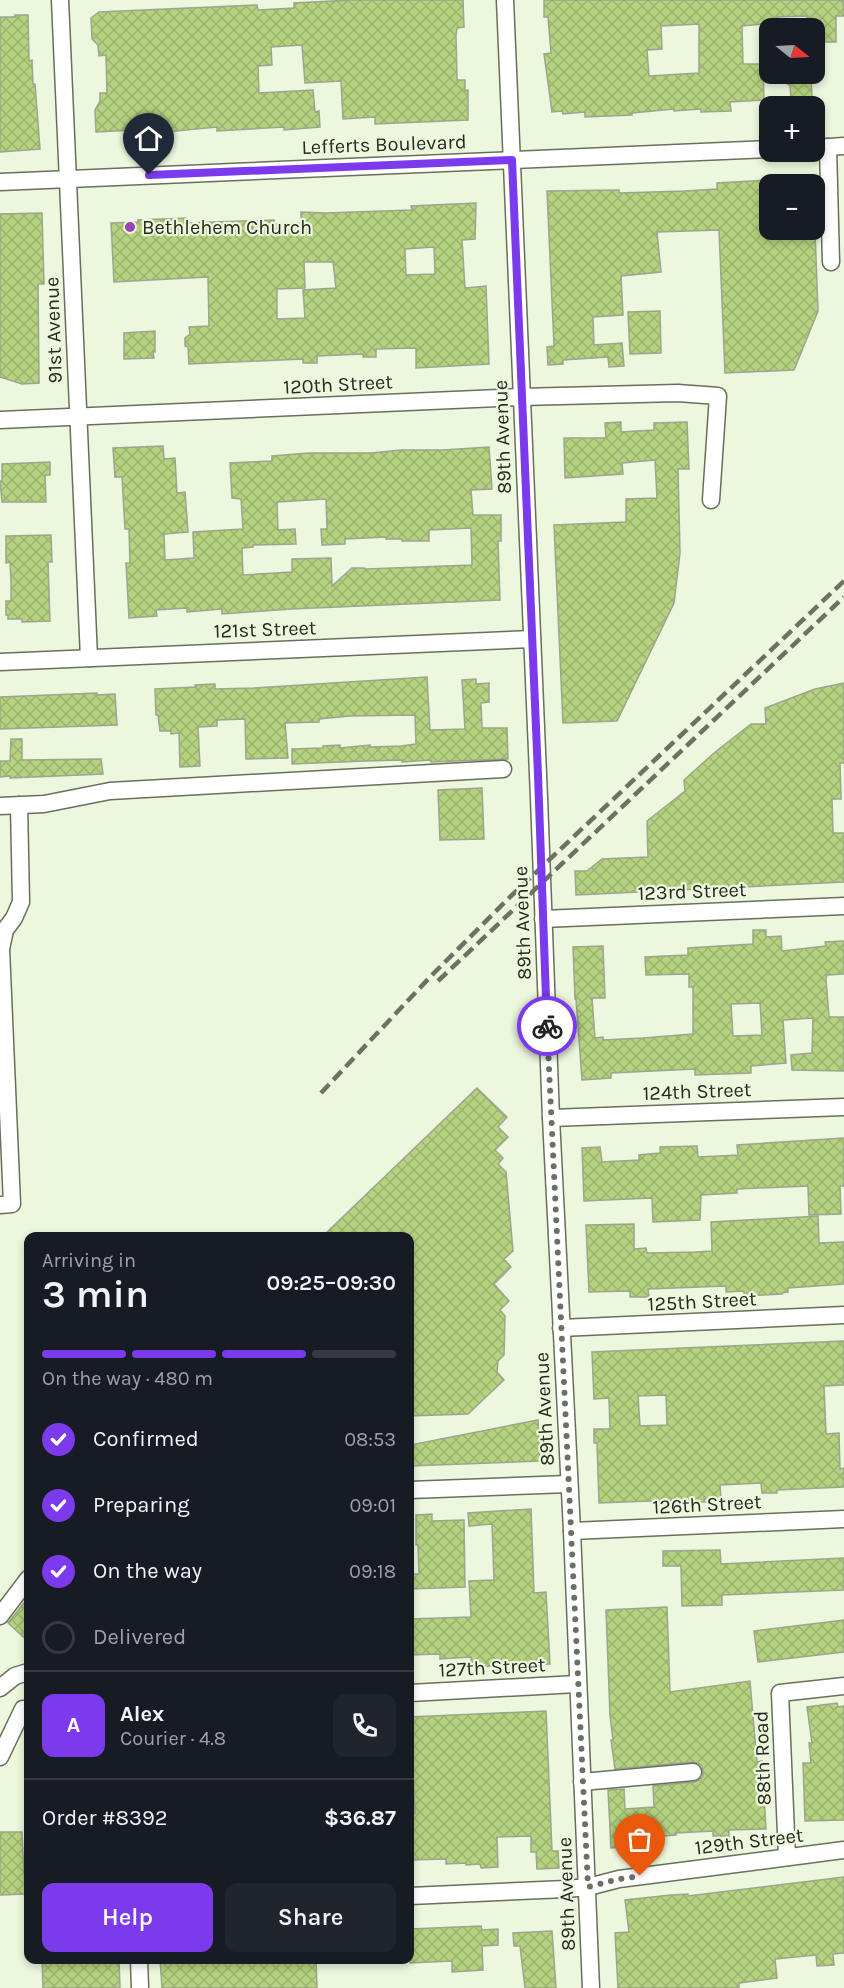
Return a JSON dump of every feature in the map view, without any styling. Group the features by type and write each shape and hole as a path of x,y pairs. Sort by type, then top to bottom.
{"street":[{"name":"91st Avenue","path":"60,0 89,658"},
{"name":"89th Avenue","path":"505,0 551,1118 572,1531 591,1988"},
{"path":"829,147 831,262"},
{"name":"Lefferts Boulevard","path":"0,182 759,149"},
{"name":"120th Street","path":"0,420 521,397 678,393 718,396 711,500"},
{"name":"121st Street","path":"0,662 532,639"},
{"path":"0,806 63,801 110,791 503,770"},
{"path":"0,1206 12,1204 5,1173 1,949 2,930 17,913 21,902 19,805"},
{"name":"123rd Street","path":"543,919 844,906"},
{"name":"124th Street","path":"551,1118 844,1107"},
{"name":"125th Street","path":"561,1328 844,1316"},
{"path":"414,1490 568,1484"},
{"name":"126th Street","path":"572,1531 844,1519"},
{"path":"0,1616 24,1584"},
{"path":"1,1683 24,1673"},
{"name":"127th Street","path":"414,1693 577,1684"},
{"name":"88th Road","path":"788,1857 780,1693 844,1686"},
{"path":"0,1758 24,1713"},
{"path":"582,1782 693,1772"},
{"name":"129th Street","path":"414,1896 588,1887 619,1879 844,1850"},
{"path":"139,1964 141,1988"}],"building":[{"path":"351,0 463,0 464,27 457,28 456,35 457,80 465,80 465,91 468,90 468,120 375,124 375,117 343,119 341,81 305,83 302,45 271,47 272,65 258,66 259,93 313,90 315,112 319,111 320,127 217,131 217,127 136,135 135,130 96,132 95,110 100,101 100,93 107,93 106,55 99,56 98,45 92,39 91,18 99,12 257,5 258,10 294,8 294,3"},
{"path":"544,0 843,0 844,16 836,16 836,42 825,42 825,18 807,18 807,16 759,18 759,25 742,26 743,64 759,64 759,84 764,84 764,96 759,96 759,100 730,102 731,111 701,112 701,109 674,111 674,109 632,113 632,115 585,117 585,112 563,114 562,111 552,112 544,54 551,53 548,17 544,17","holes":["699,24 699,73 649,76 647,50 662,49 661,26"]},
{"path":"15,15 28,15 29,61 32,60 40,149 0,152 0,17 15,17"},
{"path":"788,84 811,84 812,96 791,96"},
{"path":"759,181 759,240 815,240 818,311 794,370 725,373 719,230 657,232 661,272 621,276 623,315 593,317 594,345 622,343 624,366 609,367 608,357 563,360 563,364 548,365 547,347 554,346 547,191 619,190 619,193 685,191 717,189 717,183"},
{"path":"476,203 475,239 462,240 465,288 486,286 489,364 416,368 416,348 376,349 376,357 363,357 363,354 317,356 317,363 303,363 303,359 189,364 185,338 190,334 189,327 209,326 208,277 114,282 111,223 186,218 186,223 274,220 274,224 301,223 301,212 412,210 411,206","holes":["434,247 435,274 406,275 405,249","304,262 333,262 336,288 303,290 305,318 277,319 277,289 305,288"]},
{"path":"42,213 44,284 38,284 39,383 22,384 0,377 0,214"},
{"path":"660,311 661,353 630,354 628,312"},
{"path":"155,331 154,358 124,359 124,333"},
{"path":"621,422 621,432 654,430 654,423 687,422 689,469 678,469 680,553 674,603 617,721 563,723 554,525 626,522 626,499 657,498 655,460 622,463 623,474 565,478 564,438 606,438 605,423"},
{"path":"163,446 164,459 175,458 177,493 185,492 188,532 164,534 165,560 194,558 193,532 243,529 241,499 232,498 230,463 272,461 272,456 309,453 371,453 489,447 492,489 471,490 473,515 501,515 501,541 498,541 500,600 222,614 222,609 187,612 187,608 156,610 157,616 129,618 126,563 130,563 129,529 125,529 122,477 115,477 113,448","holes":["326,499 327,529 321,529 322,545 345,544 345,539 386,537 386,539 402,539 402,541 429,541 429,530 471,528 472,565 352,568 332,586 331,558 292,559 292,572 243,575 242,548 253,547 253,545 296,544 295,529 278,530 277,502"]},
{"path":"50,462 50,475 45,475 46,502 2,502 0,481 2,481 2,464"},
{"path":"51,535 52,562 48,562 50,621 22,622 22,619 8,619 6,601 11,601 11,581 10,562 6,563 6,536"},
{"path":"427,677 430,730 465,729 462,680 476,679 476,684 489,683 489,702 481,703 482,728 507,728 508,759 292,764 292,749 340,745 340,748 416,744 415,715 350,716 319,719 319,722 285,723 288,758 246,759 245,719 217,720 217,726 198,727 200,766 180,767 179,733 171,734 171,731 160,731 158,715 156,715 155,689 215,684 215,689 254,688"},
{"path":"844,683 844,763 840,763 841,799 832,799 833,833 844,833 844,882 576,895 575,871 587,871 602,859 648,857 647,821 685,791 684,780 714,753 751,724 766,724 765,708 815,689"},
{"path":"97,693 97,695 115,694 117,725 0,729 0,697"},
{"path":"11,739 22,739 22,760 101,759 103,774 0,777 0,761 10,761"},
{"path":"482,788 484,839 440,840 438,790"},
{"path":"753,930 766,930 766,937 781,936 782,951 826,946 825,942 844,941 844,974 827,975 826,979 829,1017 844,1017 844,1071 792,1070 791,1055 812,1053 813,1018 783,1020 786,1063 751,1066 751,1073 695,1075 695,1069 611,1073 611,1078 582,1080 573,947 603,946 605,998 592,998 595,1038 603,1037 603,1040 693,1034 693,987 689,987 689,974 646,975 645,957 688,955 688,948 753,944","holes":["760,1003 762,1035 733,1036 731,1004"]},
{"path":"477,1088 507,1117 498,1127 508,1137 495,1150 503,1158 498,1164 506,1172 513,1251 504,1259 511,1267 494,1284 509,1301 500,1310 505,1316 504,1355 498,1361 497,1372 504,1380 468,1414 414,1416 414,1232 327,1232"},
{"path":"844,1138 844,1186 840,1186 841,1214 809,1215 808,1186 737,1189 737,1193 701,1195 700,1220 653,1222 652,1198 584,1201 582,1148 600,1147 602,1162 639,1160 639,1155 660,1153 660,1147 697,1146 698,1157 738,1155 737,1145"},
{"path":"818,1216 819,1243 844,1242 844,1284 788,1288 788,1292 782,1294 744,1296 744,1291 726,1292 726,1286 648,1289 649,1297 630,1297 630,1291 589,1292 586,1225 634,1224 634,1249 646,1248 647,1253 695,1252 712,1251 711,1222"},
{"path":"844,1341 844,1385 824,1386 826,1434 839,1433 840,1469 844,1468 844,1487 777,1490 777,1493 762,1493 761,1483 720,1485 721,1499 704,1499 705,1502 675,1502 675,1500 599,1503 597,1443 594,1443 594,1429 610,1429 609,1398 594,1399 592,1352","holes":["666,1395 667,1425 640,1426 638,1396"]},
{"path":"538,1420 540,1461 414,1466 414,1444"},
{"path":"531,1509 534,1593 546,1592 550,1664 471,1667 471,1657 440,1659 440,1654 414,1655 414,1619 471,1617 469,1581 494,1580 492,1524 469,1526 468,1513"},
{"path":"432,1514 432,1521 464,1520 465,1587 414,1589 414,1574 419,1574 416,1515"},
{"path":"720,1550 721,1564 844,1558 844,1590 722,1595 722,1605 682,1606 681,1566 663,1566 663,1551"},
{"path":"24,1603 24,1637 8,1623"},
{"path":"667,1607 670,1692 750,1681 757,1762 762,1761 766,1829 729,1830 729,1836 713,1836 713,1831 626,1839 627,1847 611,1848 608,1790 624,1789 625,1809 654,1807 653,1786 694,1782 703,1776 702,1766 693,1762 615,1769 611,1740 613,1740 606,1610"},
{"path":"844,1620 844,1652 758,1662 754,1631"},
{"path":"837,1703 838,1707 844,1706 844,1820 805,1821 803,1763 811,1763 809,1743 812,1743 807,1707"},
{"path":"546,1711 552,1851 558,1851 559,1868 537,1869 536,1852 531,1852 531,1836 497,1837 498,1867 481,1868 480,1864 466,1865 466,1863 446,1864 446,1859 414,1860 414,1717"},
{"path":"0,1832 22,1832 24,1894 0,1895"},
{"path":"844,1877 844,1953 833,1954 834,1965 817,1966 816,1955 775,1959 777,1978 739,1983 739,1988 618,1988 615,1933 629,1932 625,1900 671,1895 688,1894 688,1896"},
{"path":"481,1926 482,1930 498,1929 498,1945 482,1946 483,1970 452,1972 452,1961 414,1963 414,1929"},
{"path":"552,1931 556,1988 525,1988 520,1946 514,1946 513,1933"},
{"path":"42,1964 119,1964 120,1988 43,1988"},
{"path":"160,1964 316,1964 317,1988 162,1988"}],"railway":[{"path":"321,1093 431,976 511,896 844,581"},
{"path":"438,981 844,597"}],"way so far":[{"path":"547,1026 588,1887 640,1876"}],"place":[{"name":"Bethlehem Church","path":"130,227"}],"route":[{"path":"149,175 512,160 547,1026"}]}
